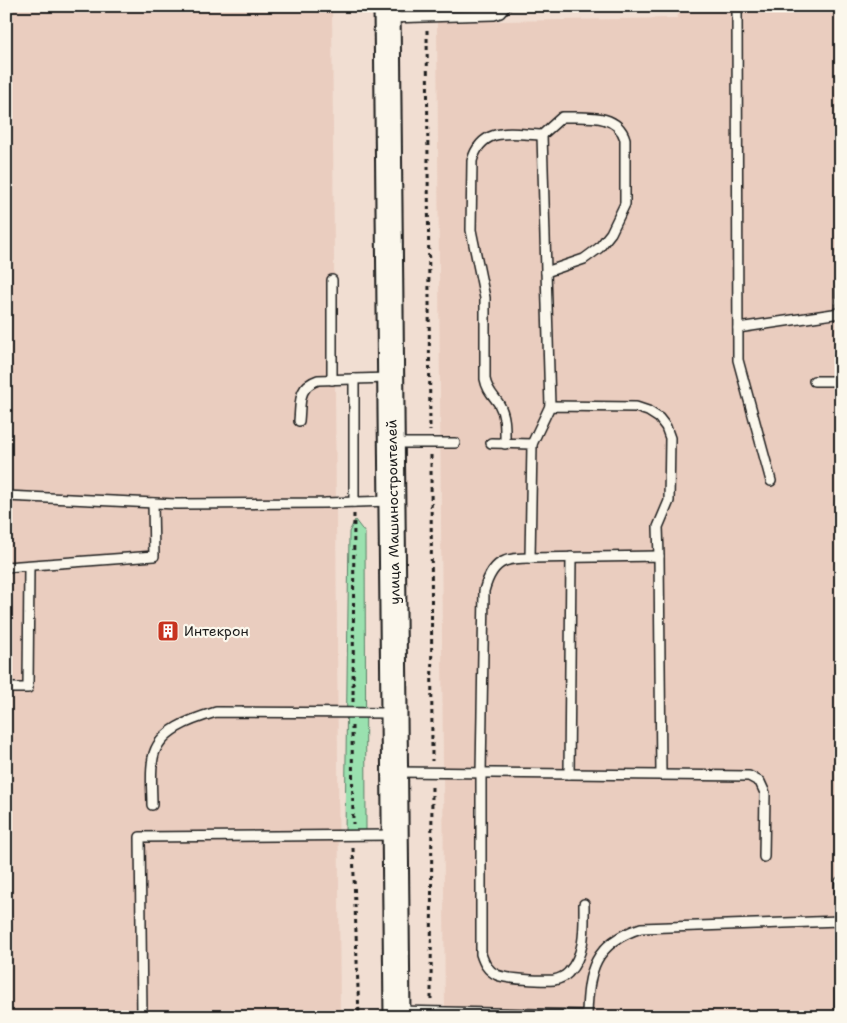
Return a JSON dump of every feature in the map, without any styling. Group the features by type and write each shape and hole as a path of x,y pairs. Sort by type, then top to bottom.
{"main road":[{"name":"улица Машиностроителей","path":"387,12 397,1014"}],"lane":[{"path":"387,12 427,17 494,15 500,13 506,6"},
{"path":"737,6 738,360 771,481"},
{"path":"505,444 505,421 502,410 489,392 484,379 485,298 470,230 472,161 475,152 480,144 495,134 542,135 562,117 606,119 614,122 623,132 625,139 625,204 611,233 599,248 584,259 546,272"},
{"path":"530,558 532,444 550,406 542,135"},
{"path":"332,280 332,380"},
{"path":"738,328 840,314 841,281"},
{"path":"300,421 301,396 307,385 318,380 392,378"},
{"path":"354,379 354,502"},
{"path":"814,381 841,381"},
{"path":"550,406 636,407 648,411 659,418 666,427 670,438 669,501 658,527 661,775"},
{"path":"392,443 455,443"},
{"path":"491,443 532,444"},
{"path":"6,496 154,503 392,501"},
{"path":"6,567 154,556 154,503"},
{"path":"584,904 584,938 580,955 563,977 554,980 504,977 489,970 484,963 481,954 481,773 484,591 487,580 495,569 505,561 530,558 659,556"},
{"path":"569,774 571,557"},
{"path":"6,688 28,688 29,566"},
{"path":"152,804 153,758 157,747 166,736 180,726 201,716 216,712 395,713"},
{"path":"394,772 749,776 760,782 765,793 764,857"},
{"path":"142,1015 140,838 394,835"},
{"path":"840,882 840,1017"},
{"path":"397,1014 430,1012 587,1016 588,986 591,973 599,957 618,939 629,932 641,928 840,921"}],"path":[{"path":"427,17 432,772 430,1012"},
{"path":"354,502 353,835 359,1017"}],"shaded area":[{"path":"6,6 332,6 340,1017 6,1017"},
{"path":"682,6 841,6 841,1017 445,1017 437,22 677,18"}],"green space":[{"path":"355,520 365,533 366,832 345,832 349,532"}],"place":[{"name":"Интекрон","path":"168,631"}]}
